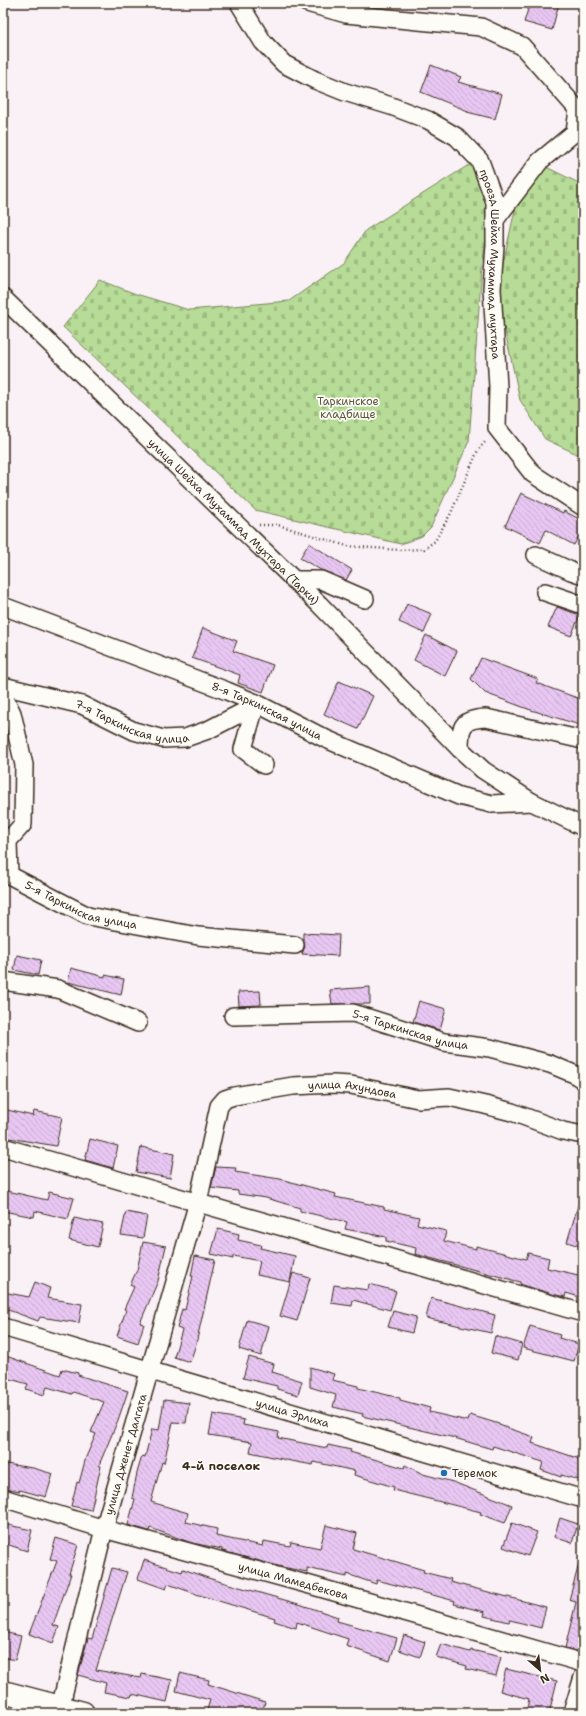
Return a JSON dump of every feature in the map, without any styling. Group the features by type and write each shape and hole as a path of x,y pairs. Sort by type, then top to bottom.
{"main road":[{"path":"3,1693 83,1713"}],"street":[{"name":"проезд Шейха Мухаммад мухтара","path":"239,3 263,42 284,64 315,80 345,92 391,106 428,120 457,137 480,161 495,202 492,289 498,387 497,428"},
{"path":"307,3 346,14 482,27 522,46 578,110 575,132 540,161 495,220"},
{"name":"улица Шейха Мухаммад Мухтара (Тарки)","path":"3,298 294,580 460,749 483,770 532,802 583,827"},
{"path":"497,428 533,474 583,507"},
{"path":"536,555 583,575"},
{"path":"294,580 321,580 365,599"},
{"path":"545,592 583,606"},
{"name":"8-я Таркинская улица","path":"3,606 256,703 326,739 459,796 492,804 532,802"},
{"name":"7-я Таркинская улица","path":"3,686 82,705 134,731 163,738 185,738 208,730 243,712 256,703"},
{"name":"5-я Таркинская улица","path":"3,695 12,713 24,765 23,824 8,841 9,875 88,916 198,936 295,945"},
{"path":"256,703 243,749 264,765"},
{"path":"460,749 460,735 463,726 471,719 486,718 583,740"},
{"path":"3,981 58,989 138,1023"},
{"name":"5-я Таркинская улица","path":"233,1016 354,1013 444,1042 490,1048 550,1064 574,1074 583,1080"},
{"name":"улица Ахундова","path":"198,1202 219,1106 225,1099 242,1095 294,1086 333,1084 351,1085 418,1099 449,1098 485,1105 512,1112 563,1132 583,1135"},
{"path":"3,1147 583,1313"},
{"name":"улица Дженет Далгата","path":"65,1709 104,1529 198,1202"},
{"name":"улица Эрлиха","path":"3,1327 583,1499"},
{"name":"улица Мамедбекова","path":"3,1498 104,1529 317,1587 583,1663"},
{"path":"572,1713 583,1677"}],"path":[{"path":"238,525 278,525 347,546 399,550 424,549 435,541 451,513 478,450 497,428"}],"green space":[{"name":"Таркинское кладбище","path":"475,161 491,204 482,267 469,441 431,527 422,536 401,544 255,510 63,327 100,280 136,294 189,310 289,301 344,263 366,230"},
{"path":"544,166 583,185 583,457 545,439 520,400 500,308 500,277 515,210"}],"building":[{"path":"530,3 559,3 552,30 524,22"},
{"path":"431,65 461,77 458,82 502,94 495,119 467,112 468,111 421,92"},
{"path":"521,493 563,513 564,511 583,521 583,528 574,545 546,530 540,543 505,526"},
{"path":"309,543 352,570 346,580 321,570 300,558"},
{"path":"407,604 432,614 424,633 399,622"},
{"path":"557,607 580,615 571,636 548,627"},
{"path":"203,628 237,641 233,651 273,665 263,692 238,683 240,675 192,658"},
{"path":"426,635 457,651 445,676 414,660"},
{"path":"481,658 538,679 536,683 583,700 583,726 528,709 485,693 471,679"},
{"path":"339,681 373,696 358,729 324,714"},
{"path":"303,933 339,935 338,956 302,954 305,946"},
{"path":"17,955 41,960 38,975 14,970"},
{"path":"71,968 105,977 105,975 124,979 121,995 68,982"},
{"path":"370,987 370,1004 332,1004 330,990"},
{"path":"260,991 261,1005 239,1006 238,992"},
{"path":"419,1001 446,1009 440,1030 413,1022"},
{"path":"3,1109 33,1116 34,1111 62,1117 56,1146 3,1137"},
{"path":"90,1139 118,1146 113,1168 85,1160"},
{"path":"141,1147 174,1154 170,1178 136,1172"},
{"path":"216,1167 236,1168 235,1172 280,1179 336,1194 335,1197 384,1207 384,1209 419,1217 417,1224 446,1231 444,1241 476,1249 476,1246 526,1259 528,1253 549,1258 547,1268 583,1276 583,1298 566,1293 565,1297 552,1294 520,1284 520,1282 415,1254 416,1248 386,1241 386,1237 345,1229 347,1222 300,1211 300,1208 266,1198 238,1194 238,1191 211,1188"},
{"path":"3,1190 47,1200 49,1192 74,1198 68,1219 35,1211 34,1217 3,1211"},
{"path":"580,1199 583,1199 583,1247 567,1242"},
{"path":"126,1212 147,1216 143,1238 121,1235"},
{"path":"74,1218 103,1224 98,1247 69,1240"},
{"path":"218,1229 239,1234 238,1240 261,1245 260,1248 295,1256 290,1282 257,1275 260,1261 233,1256 233,1259 211,1254"},
{"path":"143,1242 166,1246 158,1281 140,1323 144,1324 138,1343 117,1336 126,1310 124,1309 134,1287 130,1285 137,1270"},
{"path":"195,1256 215,1260 196,1344 190,1362 174,1357 182,1330 177,1328 182,1309 185,1310 193,1276 191,1276"},
{"path":"293,1273 310,1278 297,1321 280,1316"},
{"path":"35,1282 50,1288 47,1298 82,1304 79,1323 40,1317 38,1321 3,1308 3,1292 29,1297"},
{"path":"369,1284 396,1291 390,1310 353,1300 352,1306 331,1303 334,1285 368,1290"},
{"path":"431,1298 495,1315 491,1333 426,1318"},
{"path":"393,1311 416,1317 412,1333 388,1327"},
{"path":"247,1320 269,1326 261,1356 239,1349"},
{"path":"530,1326 560,1335 559,1338 579,1344 574,1361 523,1348"},
{"path":"495,1336 522,1344 518,1360 491,1353"},
{"path":"3,1355 60,1375 62,1369 78,1373 78,1375 128,1391 118,1420 99,1465 101,1466 91,1510 71,1506 77,1482 79,1483 86,1457 96,1434 91,1432 104,1402 73,1392 72,1394 47,1387 44,1395 26,1389 28,1384 3,1377"},
{"path":"249,1357 274,1364 272,1372 302,1381 298,1395 277,1389 277,1386 243,1378"},
{"path":"310,1367 334,1374 332,1380 400,1398 400,1400 430,1408 429,1412 468,1421 470,1415 534,1437 532,1443 583,1460 583,1481 561,1475 561,1477 541,1470 543,1462 493,1446 492,1449 451,1437 362,1416 363,1414 333,1407 336,1395 310,1387"},
{"path":"164,1400 189,1403 186,1423 173,1422 164,1463 162,1462 151,1502 188,1513 186,1522 217,1529 216,1536 263,1546 264,1541 290,1546 291,1542 320,1548 326,1525 357,1533 353,1549 424,1570 423,1572 451,1579 450,1582 546,1607 541,1628 510,1620 509,1622 484,1616 485,1612 454,1604 455,1601 377,1580 376,1584 347,1574 347,1577 307,1568 307,1572 282,1567 222,1551 222,1549 192,1543 150,1528 149,1531 128,1525 135,1499 132,1498 137,1473 142,1456 145,1457 152,1429 159,1430"},
{"path":"213,1414 244,1420 243,1425 279,1432 278,1438 327,1448 328,1445 351,1450 350,1452 404,1468 405,1465 423,1474 453,1482 512,1505 505,1523 480,1514 481,1512 393,1490 394,1487 354,1475 355,1471 314,1462 313,1465 250,1452 252,1442 209,1435"},
{"path":"6,1464 33,1468 53,1474 46,1497 20,1490 3,1488"},
{"path":"560,1518 578,1524 572,1543 554,1537"},
{"path":"512,1523 537,1532 528,1556 503,1547"},
{"path":"3,1524 32,1530 27,1551 3,1543"},
{"path":"56,1538 78,1545 69,1574 71,1574 53,1625 59,1627 53,1643 29,1634 57,1561 50,1559"},
{"path":"144,1560 182,1572 183,1569 208,1578 302,1605 338,1617 337,1621 397,1638 390,1661 346,1646 348,1639 297,1622 296,1628 274,1621 275,1618 168,1584 166,1589 138,1579"},
{"path":"579,1564 583,1564 583,1653 565,1648 576,1602 569,1600"},
{"path":"112,1568 127,1572 96,1670 141,1678 142,1674 172,1680 167,1702 132,1694 131,1697 104,1692 106,1683 78,1675 88,1638 92,1639"},
{"path":"3,1632 21,1636 15,1660 3,1657"},
{"path":"404,1635 425,1642 420,1657 399,1650"},
{"path":"441,1644 470,1652 471,1650 501,1657 496,1676 466,1669 467,1666 436,1657"},
{"path":"506,1669 557,1681 549,1713 526,1713 529,1699 500,1691"},
{"path":"180,1673 209,1680 208,1684 265,1702 262,1713 206,1713 210,1700 176,1691"}],"place":[{"name":"Теремок","path":"444,1473"}],"district":[{"name":"4-й поселок","path":"221,1466"}]}
